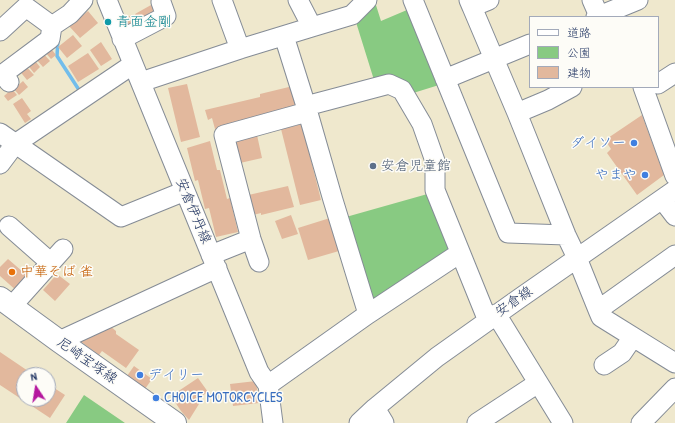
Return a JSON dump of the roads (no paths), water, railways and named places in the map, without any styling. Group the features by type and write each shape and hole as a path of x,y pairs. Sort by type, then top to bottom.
{"main road":[{"name":"尼崎宝塚線","path":"4,306 60,342 164,422"},
{"name":"尼崎宝塚線","path":"4,306 164,422"}],"street":[{"name":"安倉伊丹線","path":"107,0 259,372 268,385 274,423"},
{"path":"222,0 240,49"},
{"path":"298,0 312,27"},
{"path":"141,82 240,49 352,16 367,0"},
{"path":"413,0 508,233 566,235"},
{"path":"477,2 493,59 517,113 601,317 675,363"},
{"path":"4,78 50,39 52,26 70,14 75,3"},
{"path":"1,28 22,4 52,26"},
{"path":"597,12 633,5"},
{"path":"122,39 166,16"},
{"path":"284,36 368,314"},
{"path":"445,79 529,44"},
{"path":"0,164 7,138 132,64"},
{"path":"659,83 675,73"},
{"path":"259,262 251,239 224,135 389,84 402,90 422,124 436,161 435,190 460,253 492,317 538,383 559,422"},
{"path":"517,113 548,100 570,88"},
{"path":"650,88 675,176"},
{"path":"7,138 120,217 185,191"},
{"path":"668,194 675,216"},
{"name":"安倉線","path":"359,423 380,415 437,357 668,194"},
{"path":"4,306 57,256 9,226"},
{"path":"60,342 214,261 251,239"},
{"path":"268,385 368,314 460,253"},
{"path":"598,310 675,255"},
{"path":"604,365 622,353 633,338"},
{"path":"477,423 538,383"},
{"path":"641,423 675,388"}],"waterway":[{"path":"58,39 57,56 81,93"}],"place":[{"name":"青面金剛","path":"108,22"},
{"name":"ダイソー","path":"634,143"},
{"name":"安倉児童館","path":"373,166"},
{"name":"やまや","path":"645,175"},
{"name":"中華そば 雀","path":"12,272"},
{"name":"デイリー","path":"140,375"},
{"name":"CHOICE MOTORCYCLES","path":"156,398"}]}
